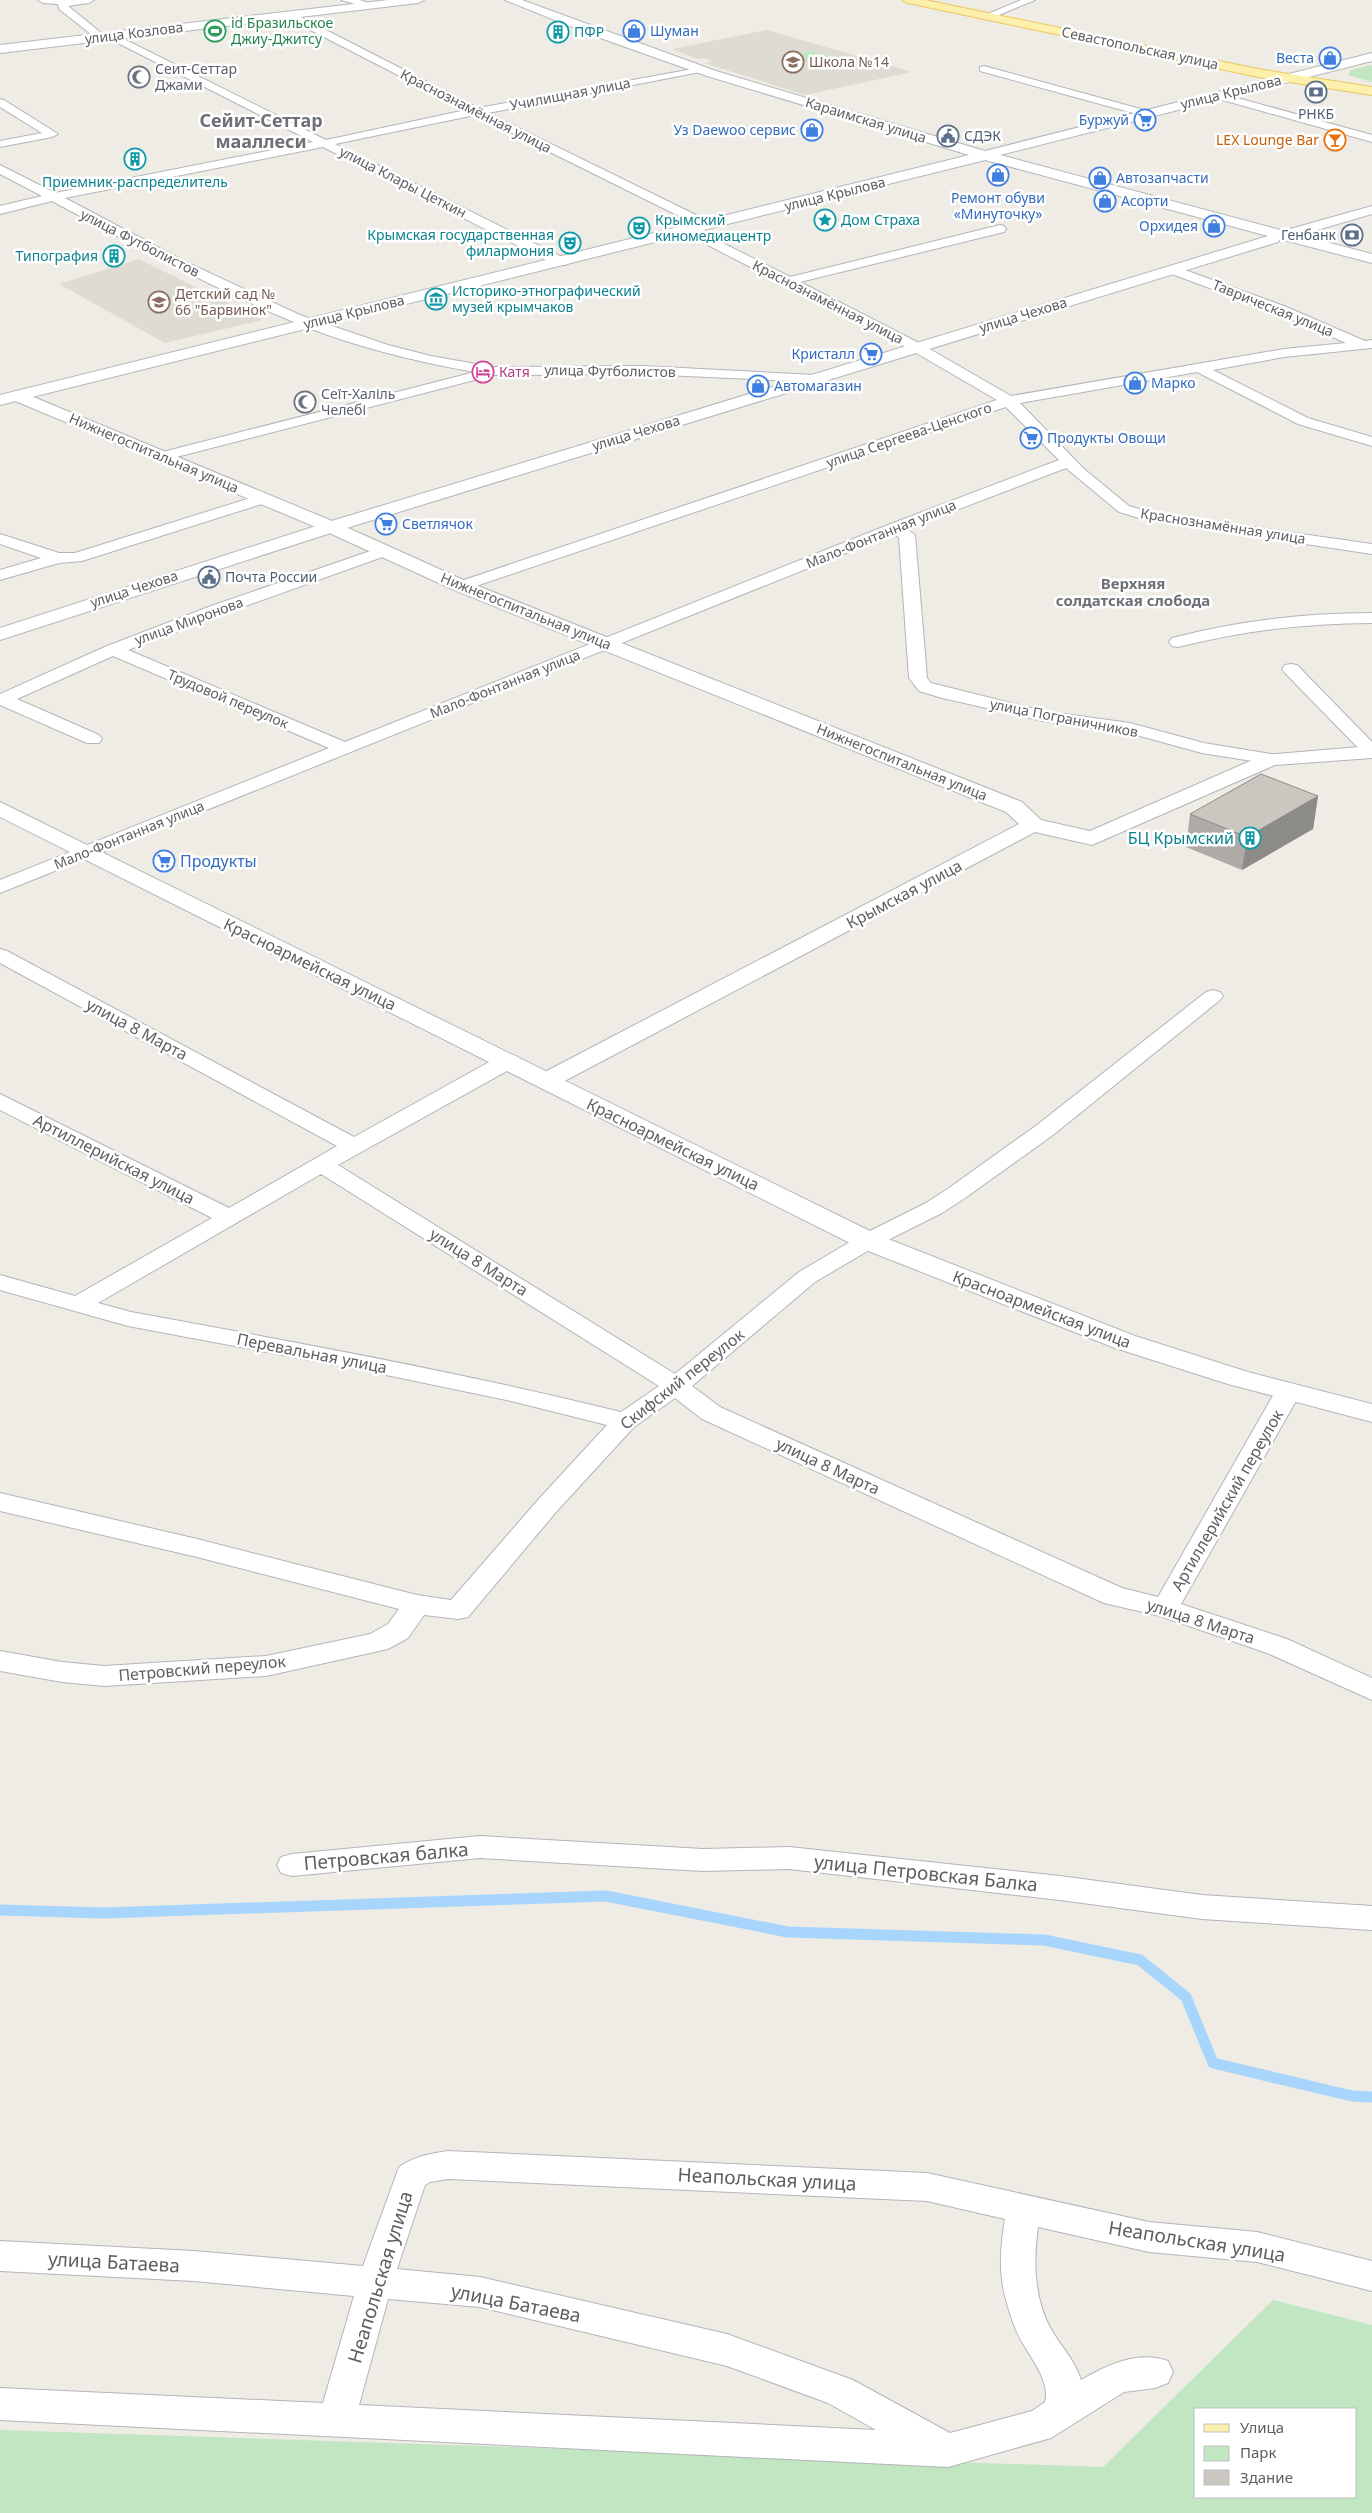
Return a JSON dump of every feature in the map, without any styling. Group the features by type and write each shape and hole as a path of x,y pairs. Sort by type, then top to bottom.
{"main road":[{"name":"улица Козлова","path":"0,49 418,0"},
{"name":"Караимская улица","path":"511,0 700,69 860,119 1372,259"},
{"name":"Севастопольская улица","path":"908,0 1289,78 1372,91"},
{"name":"улица Крылова","path":"0,400 561,262 986,155 1144,113 1372,57"},
{"path":"1295,232 1372,210"},
{"name":"улица Чехова","path":"0,634 331,527 1273,239"},
{"name":"Нижнегоспитальная улица","path":"19,396 160,457 331,527 382,552 461,586 1014,807 1033,825"},
{"name":"улица Пограничников","path":"1271,759 1372,752"},
{"path":"1033,825 1062,834 1092,838 1271,759"},
{"name":"Красноармейская улица","path":"0,809 85,853 548,1080 590,1103 868,1241 1126,1342 1288,1392 1372,1413"},
{"name":"Крымская улица","path":"548,1080 1033,825"}],"street":[{"path":"43,0 63,2 89,0"},
{"path":"346,0 369,5"},
{"path":"988,16 1030,0"},
{"name":"улица Клары Цеткин","path":"63,2 63,7 68,13 106,36 328,143 561,262"},
{"name":"Краснознамённая улица","path":"289,15 556,152 694,219 702,237 916,347 1009,401 1067,462 1124,509 1144,514 1372,549"},
{"name":"Училищная улица","path":"0,210 478,111 700,69"},
{"name":"улица Крылова","path":"984,69 1144,113"},
{"path":"1216,95 1372,139"},
{"path":"0,102 52,134 0,144"},
{"name":"улица Футболистов","path":"0,169 179,264 310,324 383,348 431,360 493,371 643,370 814,379"},
{"path":"789,281 1000,229"},
{"name":"Таврическая улица","path":"1174,270 1280,309 1369,346"},
{"name":"улица Сергеева-Ценского","path":"461,586 1009,401 1284,353 1369,346"},
{"path":"1199,368 1303,421 1372,442"},
{"path":"160,457 493,371"},
{"name":"Мало-Фонтанная улица","path":"0,887 894,528 1067,462"},
{"path":"0,575 58,558 76,558 264,499"},
{"name":"улица Пограничников","path":"894,528 907,534 918,678 925,687 942,693 1043,716 1130,728 1202,748 1271,759"},
{"path":"0,539 58,558"},
{"name":"улица Миронова","path":"1,699 113,650 217,610 382,552"},
{"path":"1178,642 1208,633 1290,621 1372,618"},
{"name":"Трудовой переулок","path":"113,650 344,748"},
{"path":"1292,669 1372,752"},
{"path":"1,699 93,739"},
{"name":"улица 8 Марта","path":"0,956 354,1146"},
{"path":"868,1241 934,1208 957,1193 1045,1130 1213,996"},
{"path":"78,1304 321,1164 508,1062"},
{"name":"Артиллерийская улица","path":"0,1101 228,1217"},
{"name":"улица 8 Марта","path":"321,1164 676,1386 712,1413 1114,1596 1165,1608 1277,1646 1372,1690"},
{"name":"Скифский переулок","path":"418,1604 458,1610 547,1506 625,1421 676,1386 807,1277 868,1241"},
{"name":"Перевальная улица","path":"0,1282 128,1319 362,1362 511,1393 625,1421"},
{"name":"Артиллерийский переулок","path":"1165,1608 1288,1392"},
{"path":"0,1502 196,1548 418,1604"},
{"name":"Петровский переулок","path":"0,1661 62,1672 104,1676 266,1666 378,1642 398,1631 418,1604"},
{"name":"Петровская балка","path":"292,1865 480,1847"},
{"name":"улица Петровская Балка","path":"480,1847 703,1860 789,1858 1060,1888 1202,1907 1372,1918"},
{"name":"Неапольская улица","path":"338,2420 375,2282 411,2177 422,2169 448,2165 927,2187 1149,2237 1257,2247 1372,2276"},
{"path":"1024,2208 1016,2268 1034,2332 1062,2373 1066,2385 1065,2399 1060,2411"},
{"name":"улица Батаева","path":"0,2256 194,2266 480,2292 727,2350 840,2391 948,2450"},
{"path":"0,2404 948,2450 1038,2426 1051,2420 1060,2411 1118,2377 1155,2372"}],"shaded area":[{"name":"Школа №14","path":"767,30 912,72 805,95 704,63 712,61 702,58 697,59 672,49"},
{"name":"Детский сад № 66 \"Барвинок\"","path":"139,259 262,320 165,343 59,284"}],"green space":[{"path":"811,51 844,61 824,66 791,56"},
{"path":"1372,65 1372,82 1348,75 1351,70"},
{"path":"1273,2300 1372,2325 1372,2513 0,2513 0,2430 1103,2467"}],"building":[{"path":"1261,774 1318,796 1247,837 1190,814"}],"waterway":[{"path":"0,1910 104,1913 606,1896 788,1932 1044,1940 1140,1960 1186,1997 1213,2063 1352,2096 1372,2097"}],"place":[{"name":"id Бразильское Джиу-Джитсу","path":"215,31"},
{"name":"Шуман","path":"634,31"},
{"name":"ПФР","path":"558,32"},
{"name":"Веста","path":"1330,58"},
{"name":"Школа №14","path":"793,62"},
{"name":"Сеит-Сеттар Джами","path":"139,77"},
{"name":"РНКБ","path":"1316,92"},
{"name":"Буржуй","path":"1145,120"},
{"name":"Уз Daewoo сервис","path":"812,130"},
{"name":"СДЭК","path":"948,136"},
{"name":"LEX Lounge Bar","path":"1335,140"},
{"name":"Приемник-распределитель","path":"135,159"},
{"name":"Ремонт обуви «Минуточку»","path":"998,175"},
{"name":"Автозапчасти","path":"1100,178"},
{"name":"Асорти","path":"1105,201"},
{"name":"Дом Страха","path":"825,220"},
{"name":"Орхидея","path":"1214,226"},
{"name":"Крымский киномедиацентр","path":"639,228"},
{"name":"Генбанк","path":"1352,235"},
{"name":"Крымская государственная филармония","path":"570,243"},
{"name":"Типография","path":"114,256"},
{"name":"Историко-этнографический музей крымчаков","path":"436,299"},
{"name":"Детский сад № 66 \"Барвинок\"","path":"159,302"},
{"name":"Кристалл","path":"871,354"},
{"name":"Катя","path":"483,372"},
{"name":"Марко","path":"1135,383"},
{"name":"Автомагазин","path":"758,386"},
{"name":"Сеїт-Халіль Челебі","path":"305,402"},
{"name":"Продукты Овощи","path":"1031,438"},
{"name":"Светлячок","path":"386,524"},
{"name":"Почта России","path":"209,577"},
{"name":"БЦ Крымский","path":"1250,838"},
{"name":"Продукты","path":"164,861"}],"district":[{"name":"Сейит-Сеттар мааллеси","path":"261,131"},
{"name":"Верхняя солдатская слобода","path":"1133,592"}]}
